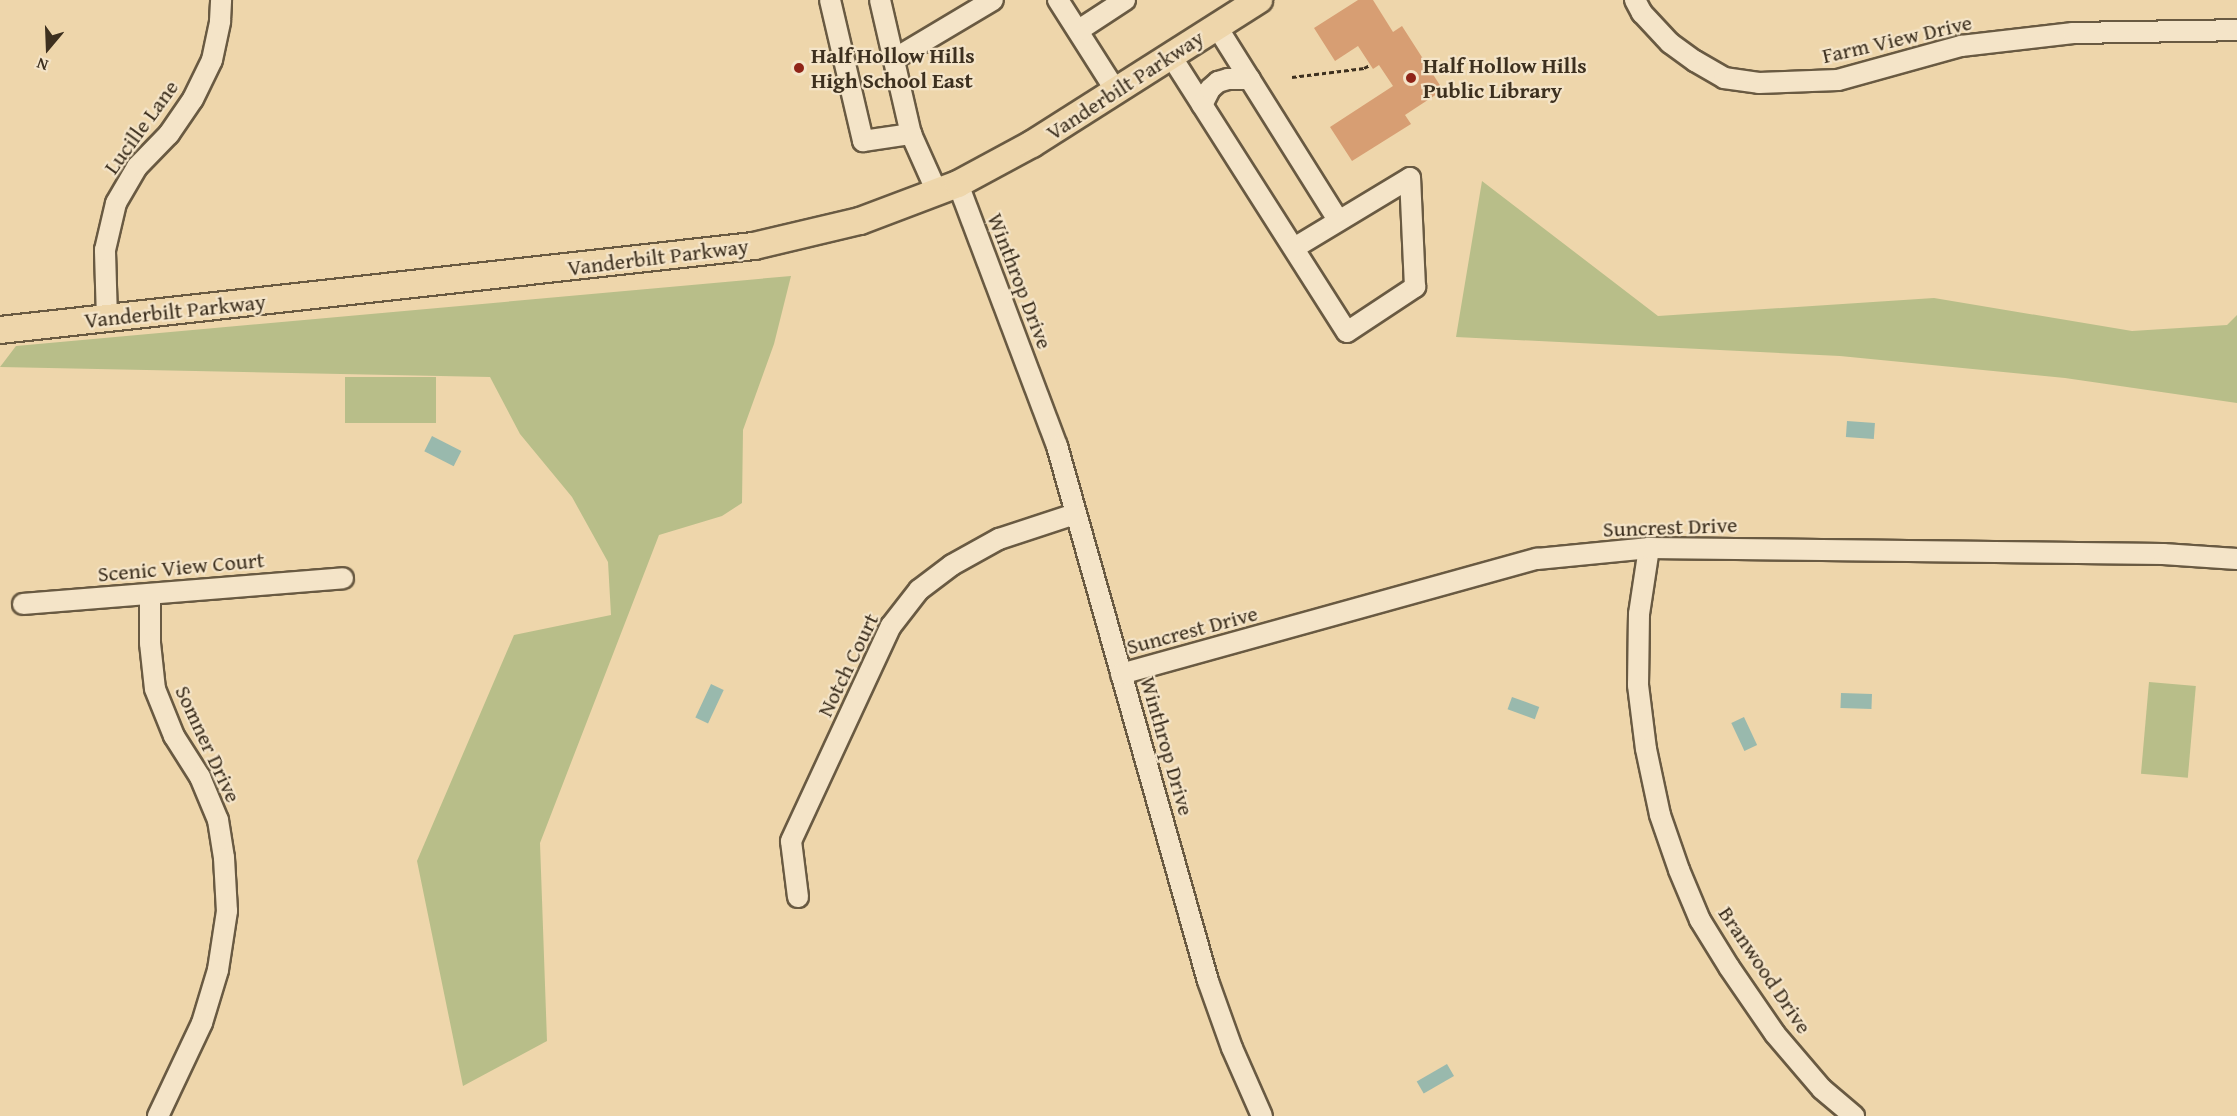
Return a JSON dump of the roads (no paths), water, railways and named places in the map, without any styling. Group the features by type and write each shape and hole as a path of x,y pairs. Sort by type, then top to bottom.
{"main road":[{"name":"Vanderbilt Parkway","path":"0,330 754,246 860,221 948,188 1032,144 1259,0"}],"street":[{"name":"Lucille Lane","path":"107,319 105,250 116,202 137,166 169,134 193,99 212,60 220,21 221,0"},
{"path":"830,0 863,141 911,134"},
{"name":"Winthrop Drive","path":"880,0 911,134 948,188 1057,446 1208,981 1232,1048 1262,1116"},
{"path":"894,59 993,0"},
{"path":"1058,0 1116,91"},
{"path":"1079,30 1125,0"},
{"name":"Farm View Drive","path":"1635,0 1642,13 1670,43 1695,61 1724,78 1759,83 1838,80 1961,46 2073,33 2237,30"},
{"path":"1217,27 1338,220"},
{"path":"1171,56 1347,332 1415,287 1410,178 1294,248"},
{"path":"1202,105 1210,89 1218,82 1228,79 1250,79"},
{"name":"Notch Court","path":"798,897 791,841 891,626 919,590 952,565 999,539 1075,514"},
{"name":"Suncrest Drive","path":"1121,674 1538,559 1649,548 2163,554 2237,559"},
{"name":"Branwood Drive","path":"1649,548 1639,614 1638,685 1646,749 1660,815 1679,870 1700,920 1775,1034 1822,1089 1854,1116"},
{"name":"Scenic View Court","path":"23,604 343,578"},
{"name":"Somner Drive","path":"150,595 150,643 155,689 174,736 200,777 218,820 224,858 226,911 218,970 202,1023 158,1116"}],"place":[{"name":"Half Hollow Hills High School East","path":"799,68"},
{"name":"Half Hollow Hills Public Library","path":"1411,78"}]}
